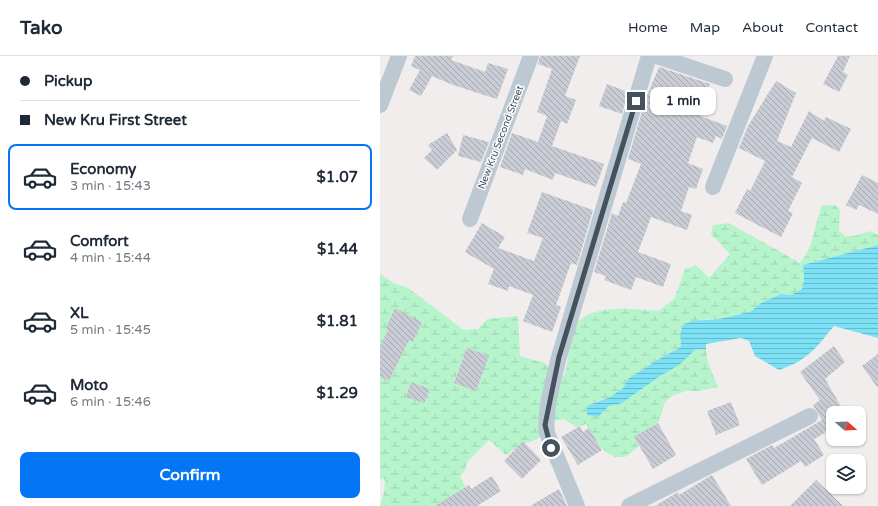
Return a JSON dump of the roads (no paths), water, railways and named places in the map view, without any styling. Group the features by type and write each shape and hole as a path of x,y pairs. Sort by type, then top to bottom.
{"street":[{"path":"380,105 399,56"},
{"name":"New Kru Second Street","path":"470,219 531,56"},
{"path":"577,506 547,434 545,425 561,349 649,56"},
{"path":"656,56 725,79"},
{"path":"712,187 765,56"},
{"path":"629,506 810,416"}],"water":[{"path":"878,245 878,338 834,326 804,358 779,370 755,356 749,341 741,338 706,344 706,350 696,349 679,365 660,376 622,403 609,406 598,417 587,415 587,406 610,397 623,388 628,379 681,347 680,335 683,325 692,321 719,319 750,312 761,303 781,294 791,295 802,289 804,280 803,265"}]}
